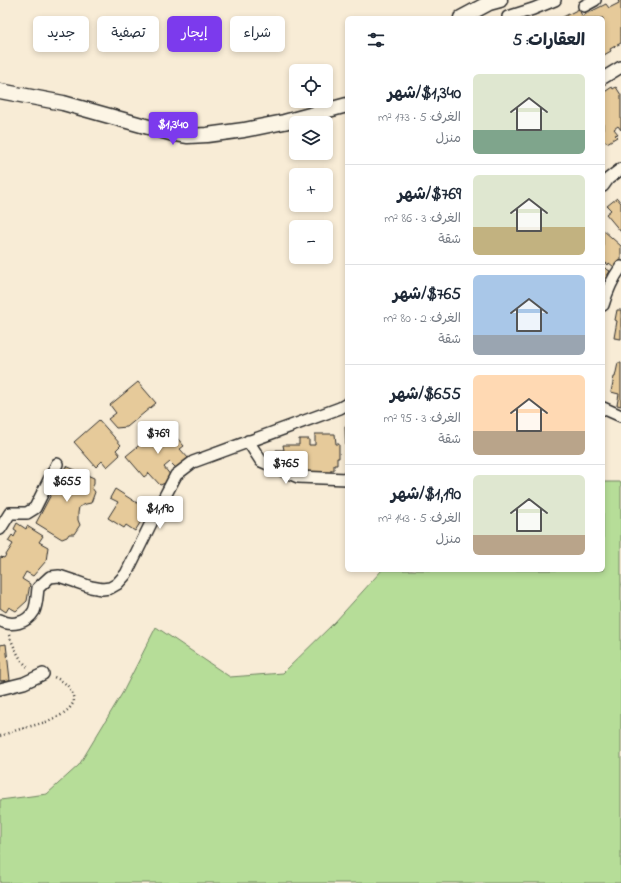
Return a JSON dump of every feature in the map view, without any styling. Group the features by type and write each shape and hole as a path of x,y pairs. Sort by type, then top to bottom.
{"street":[{"path":"465,16 500,0"},
{"path":"513,16 555,0"},
{"path":"584,6 596,0"},
{"path":"605,77 621,67"},
{"path":"0,91 64,103 159,130 188,136 244,130 284,122 345,106"},
{"path":"605,183 621,169"},
{"path":"605,299 615,275 621,266"},
{"path":"0,620 5,623 13,624 22,622 29,616 37,601 38,588 50,577 59,576 91,587 102,589 110,588 117,584 126,574 176,475 193,462 345,405"},
{"path":"605,408 621,416"},
{"path":"248,441 261,461 298,477 345,479"},
{"path":"0,529 10,512 27,513 35,508 57,464"},
{"path":"0,689 24,683 43,674"}],"green space":[{"path":"605,482 621,482 621,883 0,883 0,800 47,794 79,765 123,692 156,627 230,677 283,673 335,622 380,572 605,572"}],"building":[{"path":"618,0 621,0 621,43 610,49 611,51 605,54 605,16 582,16 606,4 609,8 619,3"},
{"path":"579,9 582,16 565,16"},
{"path":"612,87 613,89 616,87 621,95 621,130 618,126 614,129 618,134 615,135 617,137 607,143 605,142 605,92"},
{"path":"617,198 621,203 621,232 606,214 611,210 607,206"},
{"path":"605,232 621,246 621,260 614,267 609,263 608,265 605,262"},
{"path":"605,268 610,271 605,279"},
{"path":"617,310 621,310 621,339 614,338"},
{"path":"618,363 621,363 621,406 617,405 619,394 611,392"},
{"path":"138,382 156,403 127,427 116,428 108,419 116,413 110,405"},
{"path":"99,420 121,445 116,450 120,455 107,467 102,461 96,467 74,442"},
{"path":"165,424 184,446 180,449 189,459 177,469 170,462 164,467 171,476 168,482 160,485 149,473 144,477 126,456"},
{"path":"315,434 335,434 336,444 339,444 339,458 337,458 337,465 334,465 334,470 331,470 331,474 303,475 303,469 299,469 299,471 289,471 289,466 276,467 276,450 284,450 283,445 299,445 299,439 309,439 309,445 315,445"},
{"path":"66,466 94,478 92,488 95,492 91,503 79,507 78,520 80,525 74,534 69,534 67,537 62,539 36,523"},
{"path":"115,489 148,510 135,531 126,525 124,528 108,518 118,502 110,498"},
{"path":"17,523 26,529 27,526 43,536 39,542 48,547 46,561 33,576 26,572 22,579 30,584 27,601 16,611 9,607 6,612 0,608 0,559 1,557 4,558 13,544 8,541 12,535 14,537 17,531 14,529"},
{"path":"6,644 10,680 0,681 0,645"}]}
